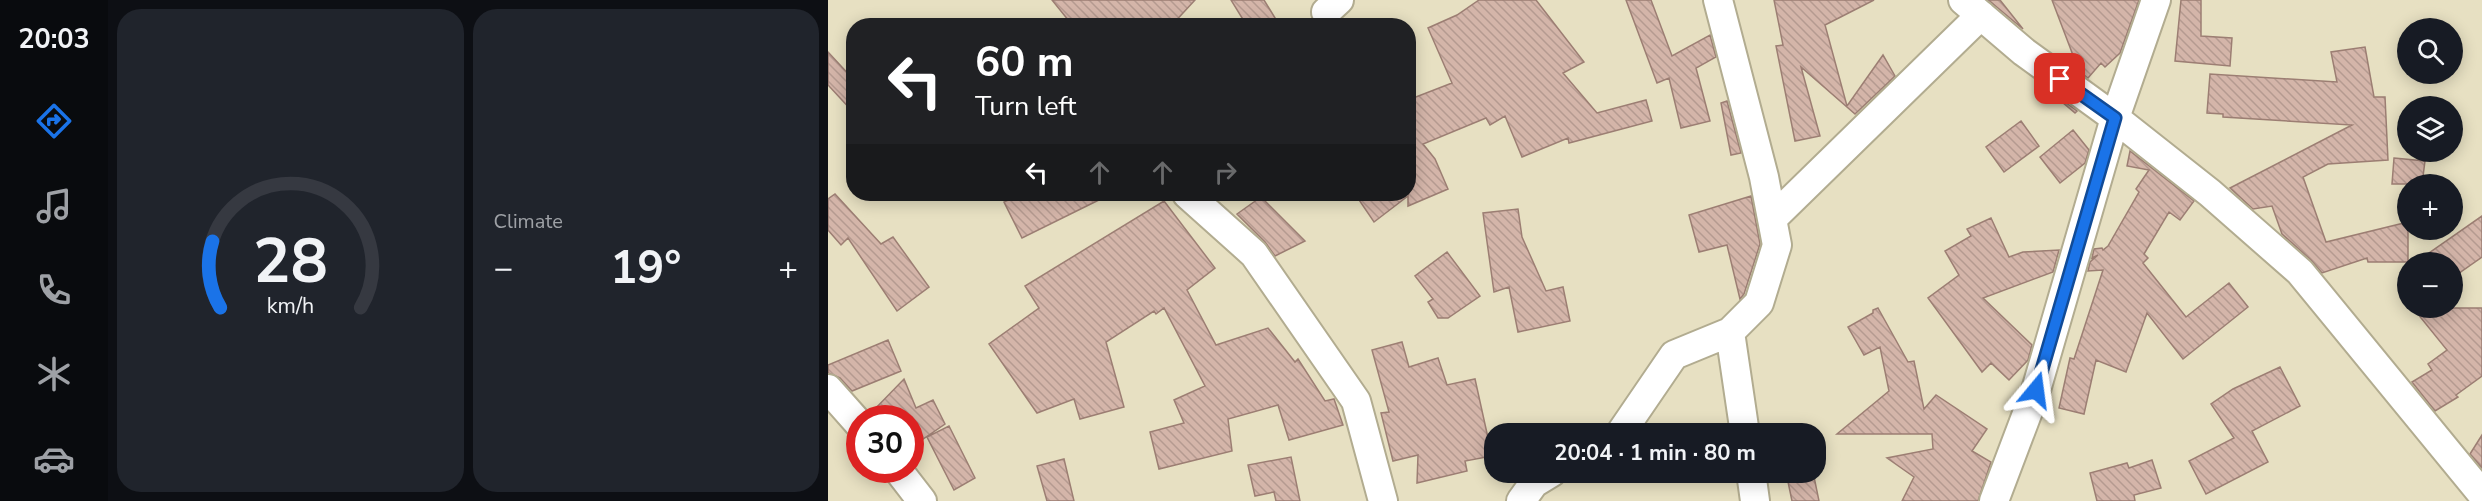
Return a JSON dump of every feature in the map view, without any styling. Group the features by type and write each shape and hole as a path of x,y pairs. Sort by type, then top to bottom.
{"street":[{"path":"1628,423 1674,355 1730,332 1760,303 1777,245 1764,177 1718,0"},
{"path":"1994,501 2036,390 2115,118 2156,0"},
{"path":"1772,219 1972,8 2024,52 2115,118 2210,194 2300,272 2482,494"},
{"path":"1195,201 1254,254 1356,401 1383,501"},
{"path":"1730,332 1743,423"},
{"path":"828,389 846,409"},
{"path":"908,483 922,501"},
{"path":"1521,501 1534,483"},
{"path":"1753,483 1755,501"}],"building":[{"path":"1052,0 1195,0 1178,18 1067,18"},
{"path":"1231,0 1264,0 1275,18 1242,18"},
{"path":"1479,0 1536,0 1584,62 1563,73 1597,113 1646,100 1652,121 1569,143 1568,138 1522,157 1505,116 1490,125 1486,118 1423,144 1435,159 1448,189 1408,206 1408,201 1416,201 1416,97 1452,83 1428,28 1457,15"},
{"path":"1626,0 1651,0 1672,56 1710,35 1716,57 1696,68 1710,121 1681,128 1669,78 1657,83"},
{"path":"1774,0 1874,0 1825,25 1847,106 1883,55 1895,76 1855,114 1801,67 1820,136 1795,141 1776,46 1783,45"},
{"path":"1988,0 2000,0 2023,29 1992,3"},
{"path":"2052,0 2139,0 2120,53 2105,67 2101,63 2088,78 2079,71"},
{"path":"2181,0 2201,0 2201,36 2232,38 2230,66 2175,61"},
{"path":"2365,47 2374,97 2385,97 2388,160 2328,164 2303,177 2326,242 2397,225 2397,240 2408,240 2408,252 2397,252 2397,262 2368,262 2367,258 2322,273 2282,234 2272,206 2253,209 2230,188 2352,125 2223,117 2223,114 2207,113 2210,74 2337,82 2331,52"},
{"path":"828,52 846,71 846,104 828,85"},
{"path":"2037,81 2077,111 2075,113"},
{"path":"1727,101 1741,153 1731,155 1721,103"},
{"path":"2021,121 2039,146 2004,172 1986,147"},
{"path":"2073,130 2089,150 2085,163 2060,183 2040,157"},
{"path":"2130,151 2194,201 2180,220 2169,212 2144,254 2148,258 2143,263 2186,317 2229,283 2248,307 2183,359 2147,313 2126,372 2096,360 2084,414 2059,408 2070,358 2074,359 2103,270 2088,271 2090,262 2098,255 2092,258 2094,249 2102,248 2103,250 2108,246 2139,192 2136,189 2149,170 2127,166"},
{"path":"2394,158 2397,158 2397,162 2425,162 2423,174 2397,174 2397,184 2392,184"},
{"path":"835,194 881,244 893,237 929,287 897,311 848,238 841,245 828,230 828,199"},
{"path":"1751,196 1760,244 1744,294 1740,299 1727,245 1699,252 1689,215"},
{"path":"1006,201 1097,201 1022,238 1004,202"},
{"path":"1164,201 1215,268 1187,290 1216,345 1268,328 1295,362 1298,359 1325,401 1334,399 1343,425 1289,440 1278,405 1228,419 1232,451 1159,469 1150,432 1184,423 1174,400 1205,386 1164,308 1156,314 1154,311 1106,342 1124,407 1080,419 1074,399 1037,413 989,344 1039,308 1025,286"},
{"path":"1255,201 1265,201 1305,241 1275,256 1265,242 1237,214"},
{"path":"1360,201 1401,201 1374,222"},
{"path":"1518,209 1522,237 1546,291 1563,287 1570,321 1518,332 1509,287 1494,292 1483,213"},
{"path":"2482,216 2482,257 2463,270 2463,252 2430,252 2448,240 2463,240 2463,229"},
{"path":"1991,218 2009,257 2023,252 2059,250 2053,272 1983,298 2032,345 2028,360 2009,380 1991,363 1982,372 1928,298 1959,275 1945,251 1971,236 1967,229"},
{"path":"1447,252 1480,296 1448,318 1438,318 1428,302 1433,299 1415,276"},
{"path":"1878,308 1908,362 1914,361 1924,409 1936,395 1987,429 1972,451 1991,462 1978,501 1902,501 1914,477 1887,458 1933,449 1932,434 1837,434 1889,391 1880,347 1864,355 1848,327"},
{"path":"2463,308 2482,308 2482,376 2456,395 2458,397 2435,411 2412,382 2432,370 2428,364 2447,350 2421,318 2463,318"},
{"path":"888,340 901,371 852,391 840,378 828,373 828,365"},
{"path":"1402,342 1409,367 1438,358 1447,385 1475,379 1485,423 1484,457 1465,461 1467,471 1417,483 1418,455 1393,461 1381,413 1389,412 1372,350"},
{"path":"2280,367 2300,406 2252,431 2268,462 2206,494 2189,461 2234,438 2211,404 2233,389"},
{"path":"904,379 915,405 879,405"},
{"path":"933,400 945,424 924,438 922,405"},
{"path":"949,426 975,478 954,490 927,437"},
{"path":"2482,435 2482,468 2470,454"},
{"path":"1291,457 1300,501 1276,501 1274,492 1255,496 1248,465"},
{"path":"1064,459 1074,501 1047,501 1037,466"},
{"path":"2152,460 2161,488 2134,495 2135,501 2097,501 2090,473 2127,463 2129,468"},
{"path":"1788,483 1815,483 1819,501 1792,501"}],"route":[{"path":"2036,390 2115,118 2060,79"}]}
